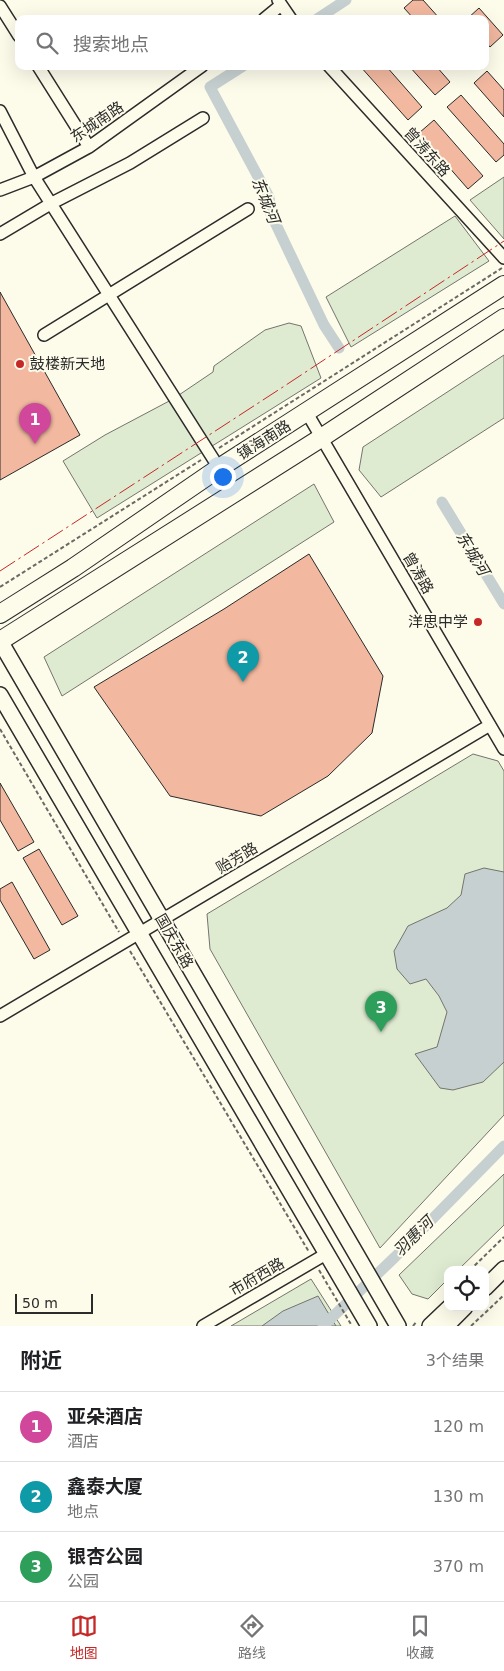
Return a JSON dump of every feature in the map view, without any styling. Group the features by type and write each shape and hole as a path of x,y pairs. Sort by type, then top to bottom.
{"highway":[{"name":"镇海南路","path":"0,614 73,568 214,461 307,413 504,285"},
{"name":"镇海南路","path":"0,641 321,438 504,318"}],"main road":[{"name":"国庆东路","path":"0,641 398,1326"},
{"name":"国庆东路","path":"0,695 139,934 320,1262 369,1326"},
{"path":"489,1270 504,1256"},
{"path":"489,1284 504,1269"},
{"path":"421,1325 444,1311"},
{"path":"446,1326 461,1311"}],"street":[{"path":"268,15 280,2 289,15"},
{"path":"0,6 15,30"},
{"path":"41,70 89,147"},
{"name":"东城南路","path":"0,190 34,176 89,147 196,70"},
{"name":"曾涛东路","path":"333,70 504,258"},
{"path":"0,111 34,176 214,461"},
{"path":"0,234 52,203 130,163 203,118"},
{"path":"44,334 248,209"},
{"name":"曾涛路","path":"307,413 504,749"},
{"name":"贻芳路","path":"0,1016 490,725"},
{"name":"市府西路","path":"203,1326 320,1262"}],"path":[{"path":"0,587 214,461 504,266"},
{"path":"0,729 125,942 320,1262 352,1326"},
{"path":"474,1266 504,1237"},
{"path":"471,1326 504,1295"}],"green space":[{"path":"504,177 504,239 470,200"},
{"path":"455,216 489,261 351,347 326,297"},
{"path":"289,323 301,326 321,378 97,518 63,461 105,435 173,399 213,372 214,366 265,330"},
{"path":"504,355 504,418 381,497 359,470 363,447"},
{"path":"314,484 334,522 62,696 44,657"},
{"path":"473,754 498,761 504,771 504,1115 380,1248 210,949 207,914"},
{"path":"504,1174 504,1225 462,1266 444,1266 444,1283 428,1299 412,1294 399,1275"},
{"path":"311,1279 341,1326 231,1326"}],"shaded area":[{"path":"484,868 504,872 504,1062 483,1082 453,1090 440,1088 415,1054 437,1047 447,1012 439,996 426,979 410,984 397,969 394,951 408,926 447,908 461,895 465,874"},
{"path":"318,1296 336,1326 262,1326 283,1311"}],"building":[{"path":"413,0 423,0 436,15 410,15 404,8"},
{"path":"479,8 485,15 471,15"},
{"path":"489,19 503,35 490,47 489,46"},
{"path":"364,70 390,70 422,107 408,120"},
{"path":"413,70 440,70 450,82 435,95"},
{"path":"487,71 504,90 504,117 474,83"},
{"path":"461,95 504,144 504,155 496,162 447,107"},
{"path":"434,120 483,176 468,189 419,133"},
{"name":"鼓楼新天地","path":"0,292 80,435 0,480"},
{"path":"309,554 383,676 372,733 328,776 261,816 170,796 94,687 224,609"},
{"path":"0,783 34,842 18,851 0,820"},
{"path":"39,849 78,916 62,925 23,858"},
{"path":"12,882 50,950 34,959 0,900 0,889"}],"waterway":[{"name":"东城河","path":"323,15 346,0"},
{"name":"东城河","path":"237,70 210,87 269,197 271,214 324,325 339,348"},
{"name":"东城河","path":"442,502 504,604"},
{"name":"羽惠河","path":"323,1326 395,1257 504,1146"}],"power":[{"path":"0,571 504,241"}],"place":[{"name":"鼓楼新天地","path":"20,364"},
{"name":"亚朵酒店","path":"35,444"},
{"name":"洋思中学","path":"478,622"},
{"name":"鑫泰大厦","path":"243,682"},
{"name":"银杏公园","path":"381,1032"}]}
